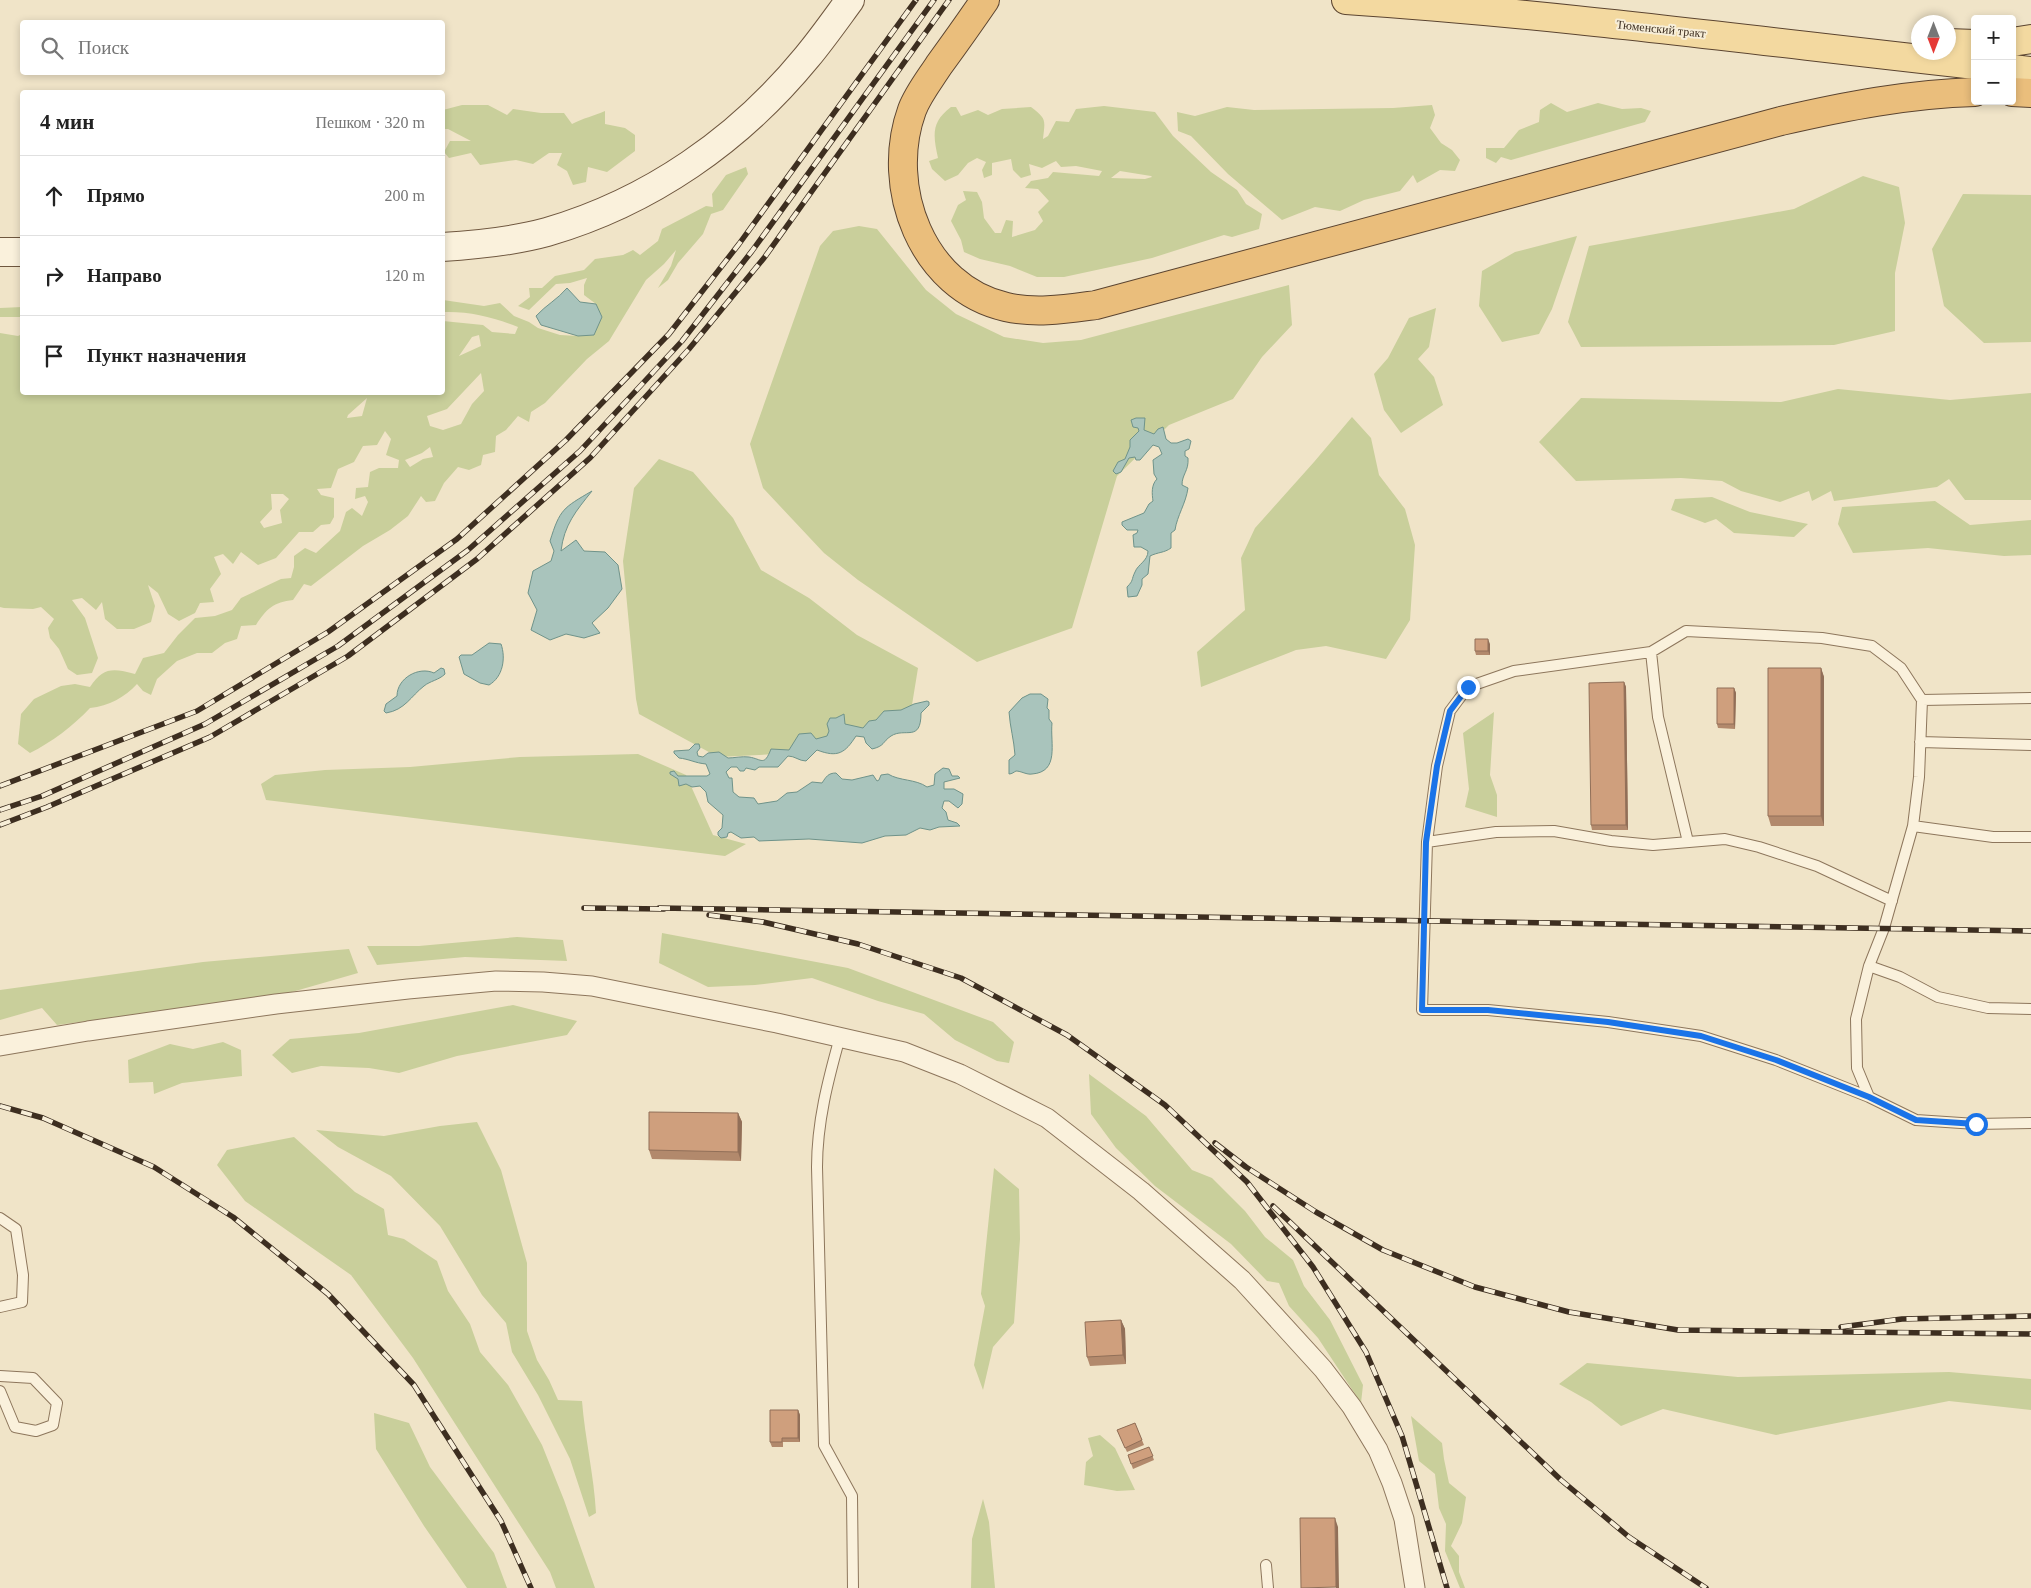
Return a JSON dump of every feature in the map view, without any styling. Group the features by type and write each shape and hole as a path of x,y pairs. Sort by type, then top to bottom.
{"highway":[{"path":"985,0 925,85 912,109 905,135 902,165 904,191 910,216 922,243 938,265 957,283 976,296 1006,307 1036,311 1066,310 1096,305 1781,121 1848,106 1908,96 1971,92"},
{"path":"2016,92 2031,93"}],"main road":[{"path":"445,246 503,241 546,232 587,219 625,203 667,181 708,153 738,128 806,58 850,0"},
{"name":"Тюменский тракт","path":"1346,0 1448,7 1694,32 1971,64"},
{"path":"1694,32 1911,42"},
{"path":"2016,41 2031,39"},
{"path":"1956,43 1971,44"},
{"path":"2016,69 2031,71"},
{"path":"0,252 20,252"}],"street":[{"path":"0,1046 88,1031 276,1004 496,981 592,986 904,1052 960,1074 1047,1118 1141,1191 1242,1280 1323,1369 1352,1407 1378,1450 1404,1519 1415,1588"}],"lane":[{"path":"1869,1097 1857,1068 1856,1019 1869,966 1884,928 1913,826 1919,777 1922,700 1900,668 1872,646 1822,638 1686,631 1650,652 1514,671 1468,687 1450,711 1437,766 1426,842 1422,1010 1488,1010 1608,1022 1701,1036 1776,1060 1869,1097 1916,1120 1976,1124 2031,1123"},
{"path":"1650,652 1658,717 1688,842"},
{"path":"1922,700 2031,698"},
{"path":"1920,742 2031,745"},
{"path":"1913,826 1993,837 2031,837"},
{"path":"1426,842 1496,832 1554,830 1611,841 1653,845 1725,839 1759,847 1817,866 1892,901"},
{"path":"1869,966 1900,977 1938,997 1988,1008 2031,1009"},
{"path":"840,1037 826,1086 817,1138 818,1235 824,1445 852,1496 853,1588"},
{"path":"0,1218 16,1229 23,1275 22,1302 0,1306"},
{"path":"0,1376 32,1378 57,1403 53,1425 36,1431 15,1427 0,1391"},
{"path":"1266,1565 1268,1588"}],"green space":[{"path":"1551,103 1567,112 1598,103 1622,109 1641,108 1651,111 1645,122 1511,160 1501,157 1496,163 1486,158 1486,148 1504,148 1519,130 1539,122 1540,110"},
{"path":"462,105 488,105 507,115 513,109 541,113 564,113 572,124 605,111 605,124 625,128 635,135 635,151 607,172 588,167 586,182 573,185 567,171 557,165 562,153 549,153 533,164 516,160 480,165 471,153 449,158 445,153 450,141 471,141 445,129 445,109"},
{"path":"1432,105 1435,115 1430,128 1441,143 1452,150 1460,160 1455,171 1440,170 1417,183 1413,175 1400,191 1364,200 1340,211 1315,207 1282,220 1228,174 1191,136 1178,131 1177,112 1195,116 1227,107 1254,110 1393,108"},
{"path":"1104,106 1155,112 1173,136 1211,172 1237,190 1246,204 1262,214 1259,229 1232,237 1224,235 1152,258 1064,277 1037,277 1010,266 980,259 964,252 961,240 951,221 958,205 966,200 963,191 977,192 982,202 984,218 995,233 1001,233 1006,220 1013,221 1012,237 1035,230 1043,221 1038,212 1049,201 1038,189 1025,188 1031,181 1048,178 1053,172 1099,176 1102,171 1076,166 1061,167 1056,161 1042,168 1029,164 1031,175 1021,178 1013,170 1011,159 992,163 992,175 984,178 982,170 986,162 977,158 968,163 958,175 945,181 932,169 929,161 938,158 935,130 940,118 951,107 956,107 961,116 978,110 988,115 1002,109 1031,107 1044,120 1043,139 1048,136 1056,121 1069,122 1076,109","holes":["1120,171 1151,176 1145,179 1111,178"]},
{"path":"746,167 748,174 723,210 711,214 703,234 678,263 668,280 658,288 671,266 676,250 646,280 609,341 587,359 545,403 531,412 529,422 518,416 506,430 496,436 495,452 483,455 481,465 469,470 458,467 444,483 435,501 426,502 421,496 408,516 390,530 363,546 311,586 304,584 293,600 281,602 271,607 256,625 241,626 237,639 225,643 212,653 197,653 177,661 157,679 151,695 143,691 137,684 116,700 90,708 62,733 30,753 18,744 21,714 34,699 61,686 75,684 90,687 99,676 109,671 115,670 135,674 143,658 164,653 195,618 215,616 232,610 241,598 281,579 291,578 294,556 305,548 316,553 340,531 346,512 352,508 362,516 368,502 365,496 355,499 356,488 368,487 370,472 379,468 398,468 399,460 386,455 391,439 385,431 377,445 363,446 354,462 338,469 331,488 317,489 321,495 334,498 334,517 330,524 321,525 313,532 299,532 276,558 258,565 241,552 233,564 223,554 214,557 221,574 210,589 214,602 200,603 195,613 179,621 168,614 158,593 148,585 155,606 151,622 134,629 117,629 105,619 102,602 96,610 82,598 72,600 85,618 98,658 92,673 77,675 68,669 59,649 50,638 48,628 54,619 41,607 33,609 0,607 0,333 20,335 20,395 445,395 445,321 483,325 492,332 515,334 518,327 481,315 445,312 445,300 484,306 500,303 514,316 538,328 560,335 578,336 596,304 584,295 584,285 587,278 570,283 556,284 529,310 518,306 530,297 529,288 542,288 555,276 584,270 595,259 623,255 633,250 640,255 658,241 662,229 706,206 713,207 712,194 726,175","holes":["479,335 481,346 459,356 472,337","481,373 484,391 472,404 461,424 443,430 430,426 427,416 447,409","367,398 362,416 347,418 348,415","430,447 433,457 423,459 410,467 405,460 422,453","271,494 283,494 289,499 280,510 282,523 264,528 260,522 272,509"]},
{"path":"1863,176 1899,187 1905,223 1895,273 1895,331 1834,345 1581,347 1568,322 1589,246 1794,209"},
{"path":"1963,194 2031,195 2031,342 1984,343 1944,306 1932,249"},
{"path":"859,226 877,229 926,290 956,314 1004,337 1043,343 1081,340 1289,285 1292,325 1262,357 1233,399 1169,425 1117,476 1072,628 977,662 858,580 824,553 763,488 750,444 820,246 833,231"},
{"path":"1577,236 1552,309 1539,334 1502,342 1479,306 1482,271 1515,252"},
{"path":"20,307 20,317 0,317 0,308"},
{"path":"1436,308 1429,347 1418,359 1434,377 1443,405 1401,433 1384,410 1374,374 1388,358 1409,318"},
{"path":"1838,389 1950,400 2031,393 2031,500 1965,500 1949,479 1937,487 1834,501 1831,491 1812,501 1809,491 1780,502 1741,491 1722,481 1681,478 1576,481 1539,442 1581,398 1781,402"},
{"path":"1352,417 1371,438 1379,475 1405,509 1415,545 1410,620 1386,659 1326,646 1296,650 1201,687 1197,652 1245,610 1241,558 1255,528"},
{"path":"659,459 693,472 733,518 761,570 809,598 857,635 918,668 911,711 841,741 777,754 718,757 639,714 623,561 634,488"},
{"path":"1712,497 1750,512 1808,524 1794,537 1734,533 1716,519 1705,523 1671,510 1675,499"},
{"path":"1935,501 1970,525 2031,520 2031,555 2004,556 1928,548 1853,553 1838,524 1842,507"},
{"path":"1494,712 1490,775 1497,795 1497,817 1465,807 1469,789 1463,733"},
{"path":"638,754 686,775 713,835 746,844 725,856 266,800 261,784 275,775 325,770 410,767 520,757"},
{"path":"662,933 848,968 993,1022 1014,1042 1009,1063 997,1061 955,1040 924,1014 878,1001 812,978 755,985 708,987 659,963"},
{"path":"517,937 563,940 567,961 465,957 377,965 367,946 419,946"},
{"path":"349,949 358,973 278,996 57,1025 42,1008 0,1020 0,990 203,962"},
{"path":"513,1005 577,1021 567,1035 457,1056 399,1073 369,1068 321,1066 292,1073 272,1055 290,1039 359,1033"},
{"path":"223,1042 241,1050 242,1076 182,1083 154,1094 153,1082 129,1083 128,1060 170,1044 193,1049"},
{"path":"1089,1074 1146,1116 1192,1170 1212,1178 1245,1211 1265,1237 1293,1260 1304,1286 1330,1320 1363,1385 1361,1403 1318,1338 1289,1306 1279,1283 1267,1281 1231,1244 1155,1186 1116,1148 1091,1114"},
{"path":"477,1122 501,1170 527,1263 527,1331 537,1360 558,1400 582,1401 596,1513 589,1517 570,1459 538,1395 512,1352 506,1323 482,1295 440,1226 391,1176 338,1147 316,1130 384,1136 440,1126"},
{"path":"294,1137 355,1192 384,1209 388,1235 404,1239 437,1261 448,1291 470,1324 480,1352 508,1385 542,1445 564,1500 595,1588 556,1588 550,1572 413,1358 351,1275 245,1201 217,1165 227,1150"},
{"path":"994,1168 1019,1189 1020,1239 1014,1323 993,1347 983,1390 974,1365 985,1306 981,1294"},
{"path":"1587,1363 1738,1377 1949,1372 2031,1379 2031,1410 1949,1401 1776,1435 1663,1409 1621,1426 1591,1402 1559,1384"},
{"path":"374,1413 409,1423 430,1467 494,1553 507,1588 467,1588 424,1526 376,1449"},
{"path":"1411,1416 1442,1443 1449,1483 1466,1497 1462,1523 1451,1546 1459,1556 1459,1572 1465,1588 1460,1588 1445,1551 1446,1524 1439,1508 1435,1474 1419,1461"},
{"path":"1100,1435 1115,1448 1135,1490 1117,1491 1084,1485 1086,1462 1093,1456 1088,1438"},
{"path":"983,1499 989,1522 995,1588 971,1588 972,1539"}],"water":[{"path":"567,288 580,302 596,304 602,317 594,335 578,336 541,325 536,316"},
{"path":"1145,418 1144,430 1154,434 1163,427 1166,439 1171,443 1188,439 1191,441 1189,449 1185,451 1188,462 1182,485 1188,488 1175,530 1171,533 1171,548 1150,556 1148,574 1142,579 1142,585 1137,596 1128,597 1127,587 1132,581 1136,569 1148,554 1148,551 1141,547 1134,547 1133,535 1138,530 1127,530 1122,525 1122,522 1144,513 1153,501 1153,487 1157,479 1154,474 1153,460 1162,454 1159,447 1153,445 1140,460 1136,460 1135,457 1129,458 1121,472 1116,474 1113,471 1118,462 1125,459 1130,447 1130,440 1139,431 1138,428 1133,427 1131,420"},
{"path":"592,491 568,526 561,551 576,540 584,551 605,552 618,565 622,589 608,608 592,623 600,633 584,638 566,634 550,640 531,630 537,610 528,593 533,571 551,561 554,551 550,541 564,510"},
{"path":"489,643 501,644 503,661 500,672 494,682 489,685 480,683 464,674 459,657 461,655 472,655"},
{"path":"441,668 444,669 445,674 443,676 424,686 398,709 386,713 384,711 386,704 397,696 401,684 410,675 422,671 434,673"},
{"path":"1030,694 1041,694 1048,699 1047,708 1049,710 1049,719 1052,723 1052,755 1047,768 1041,772 1030,774 1016,771 1009,774 1009,760 1015,755 1009,712 1022,698"},
{"path":"927,701 929,705 921,713 918,728 915,731 891,736 876,748 872,749 866,743 864,737 856,736 844,750 836,754 817,750 806,761 788,756 778,767 759,767 755,770 746,768 744,771 740,771 737,767 731,767 726,772 729,778 732,778 733,792 739,797 754,798 758,804 777,801 787,793 797,792 812,782 822,783 833,773 836,773 842,779 852,780 873,775 877,781 881,775 888,774 923,784 927,787 934,785 935,774 943,768 949,769 952,776 960,778 944,782 944,789 954,789 963,794 962,804 958,808 949,801 944,801 942,808 946,812 948,820 960,826 939,827 930,830 920,828 906,835 885,836 862,843 809,839 759,841 754,837 741,838 731,832 728,833 727,837 721,838 718,832 722,828 723,815 708,802 706,792 700,786 692,787 686,784 679,786 678,779 670,774 670,772 674,771 678,776 707,776 710,774 706,764 679,758 674,753 674,751 689,750 695,744 699,744 700,748 697,752 698,756 703,757 708,753 719,752 728,758 746,757 764,760 771,749 789,750 799,734 811,733 816,739 827,736 829,731 827,724 830,718 836,718 844,714 845,724 863,728 869,721 876,720 884,711 901,710"}],"building":[{"path":"1475,639 1488,639 1488,651 1475,651"},
{"path":"1768,668 1821,668 1821,816 1768,816"},
{"path":"1624,682 1626,825 1591,825 1589,683"},
{"path":"1717,688 1734,688 1734,724 1717,724"},
{"path":"649,1112 738,1113 738,1152 649,1150"},
{"path":"1121,1320 1123,1355 1087,1357 1085,1322"},
{"path":"770,1410 798,1410 798,1438 782,1438 782,1442 770,1442"},
{"path":"1135,1423 1142,1440 1125,1448 1117,1430"},
{"path":"1149,1447 1153,1456 1131,1464 1128,1455"},
{"path":"1300,1518 1335,1518 1336,1587 1301,1588"}],"railway":[{"path":"0,786 197,711 328,632 457,539 566,440 669,334 739,244 916,0"},
{"path":"0,810 42,796 205,724 338,646 468,550 580,451 682,341 752,251 934,0"},
{"path":"0,825 47,807 210,737 348,656 477,559 590,458 689,349 764,258 949,0"},
{"path":"584,908 664,909"},
{"path":"659,908 2031,931"},
{"path":"709,915 763,922 858,944 961,978 1067,1035 1165,1105 1247,1182 1313,1267 1366,1352 1402,1436 1447,1588"},
{"path":"0,1106 43,1118 154,1167 233,1217 328,1294 414,1385 501,1521 531,1588"},
{"path":"1215,1143 1246,1167 1316,1212 1383,1250 1475,1287 1569,1312 1678,1330 2031,1334"},
{"path":"1273,1206 1561,1480 1629,1537 1706,1588"},
{"path":"1841,1327 1902,1319 2031,1316"}],"route":[{"path":"1468,687 1450,711 1437,766 1426,842 1422,1010 1488,1010 1608,1022 1701,1036 1776,1060 1869,1097 1916,1120 1976,1124"}]}
